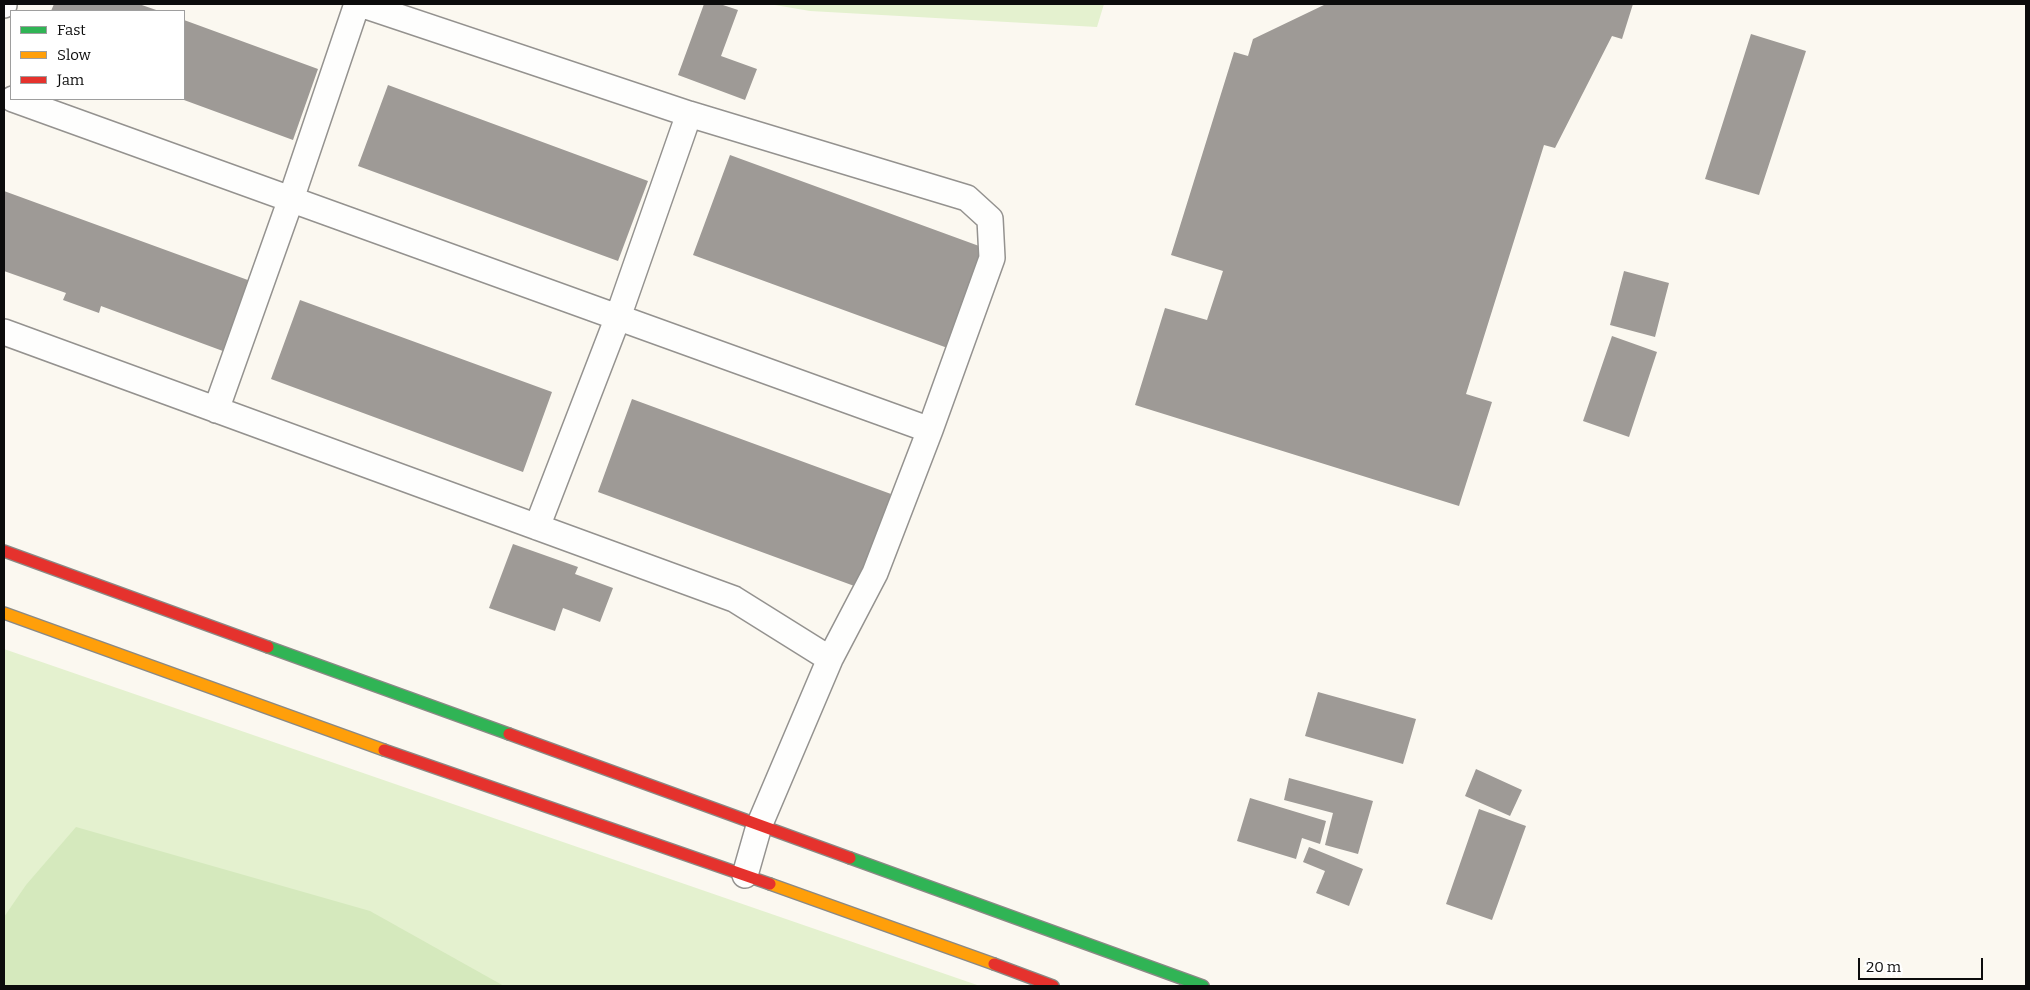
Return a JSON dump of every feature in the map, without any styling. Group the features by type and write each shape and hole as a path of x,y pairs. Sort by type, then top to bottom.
{"main road":[{"path":"4,551 1203,986"},
{"path":"4,614 385,750 745,875 1053,986"}],"lane":[{"path":"216,410 359,4 689,114 968,198 990,220 992,258 930,430 875,573 830,659 759,826 745,875"},
{"path":"18,100 930,430"},
{"path":"537,527 618,317 689,114"},
{"path":"4,332 734,599 830,659"}],"green space":[{"path":"769,4 1104,4 1097,27 810,11"},
{"path":"4,649 980,986 4,986"},
{"path":"76,827 370,911 504,986 4,986 4,917 26,885"}],"building":[{"path":"54,4 139,4 156,10 51,10"},
{"path":"704,4 720,4 738,10 721,56 757,69 745,100 678,75"},
{"path":"1326,4 1633,4 1622,39 1612,36 1555,148 1544,145 1466,394 1492,402 1459,506 1135,405 1165,308 1207,320 1223,271 1171,255 1234,52 1248,56 1253,39"},
{"path":"185,20 318,69 293,140 184,100"},
{"path":"1751,34 1806,51 1759,195 1705,179"},
{"path":"388,85 648,181 618,261 358,166"},
{"path":"730,155 990,250 953,350 693,255"},
{"path":"4,191 256,283 231,354 101,306 99,313 63,300 66,293 4,271"},
{"path":"1624,271 1669,283 1655,337 1610,325"},
{"path":"300,300 552,392 523,472 271,379"},
{"path":"1612,336 1657,352 1629,437 1583,421"},
{"path":"632,399 891,494 857,587 598,492"},
{"path":"513,544 578,567 575,574 613,588 600,622 563,608 555,631 489,608"},
{"path":"1318,692 1416,719 1403,764 1305,736"},
{"path":"1476,769 1522,790 1510,816 1465,796"},
{"path":"1289,778 1373,801 1358,854 1325,845 1333,813 1284,800"},
{"path":"1250,798 1326,821 1320,844 1302,838 1296,859 1237,841"},
{"path":"1479,809 1526,826 1492,920 1446,904"},
{"path":"1309,847 1363,869 1349,906 1316,893 1325,871 1303,862"}],"traffic: fast":[{"path":"268,647 509,734"},
{"path":"850,858 1203,986"}],"traffic: slow":[{"path":"4,613 384,750"},
{"path":"770,884 994,964"}],"traffic: jam":[{"path":"4,551 268,647"},
{"path":"509,734 850,858"},
{"path":"384,750 770,884"},
{"path":"994,964 1053,986"}]}
